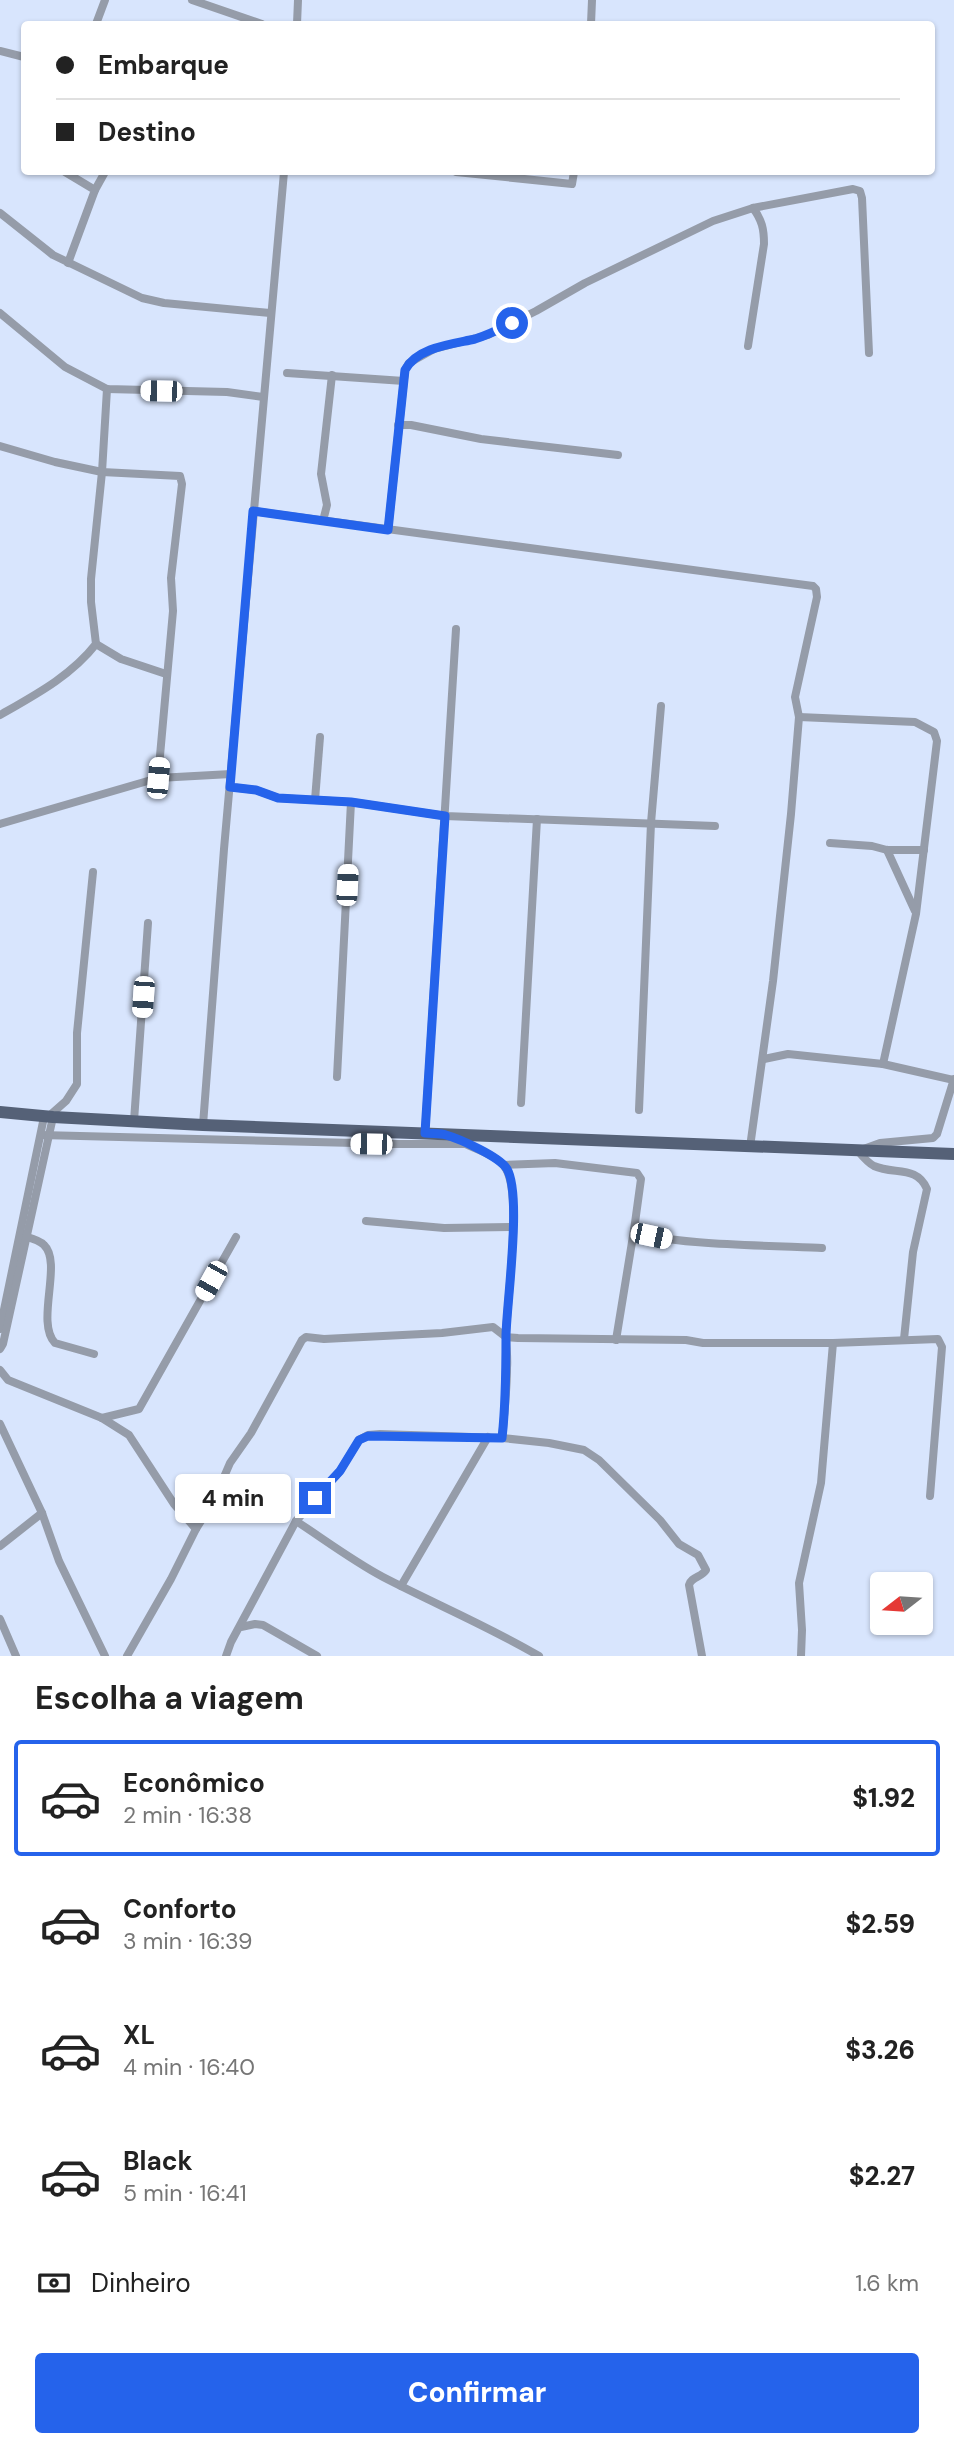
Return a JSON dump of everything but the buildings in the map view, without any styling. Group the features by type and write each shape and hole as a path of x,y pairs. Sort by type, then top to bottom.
{"main road":[{"path":"0,1112 203,1125 954,1154"}],"street":[{"path":"97,21 105,0"},
{"path":"192,0 253,21"},
{"path":"297,21 298,0"},
{"path":"591,21 592,0"},
{"path":"0,51 21,56"},
{"path":"70,175 95,190"},
{"path":"68,262 103,175"},
{"path":"203,1125 209,1022 284,175"},
{"path":"485,175 572,184 574,175"},
{"path":"388,530 398,425 409,363 434,349 488,335 585,283 713,221 754,208 853,189 860,191 869,353"},
{"path":"748,346 764,244 764,229 754,208"},
{"path":"0,213 41,247 153,301 270,313"},
{"path":"0,313 65,367 107,389 227,392 263,397"},
{"path":"287,373 404,380"},
{"path":"323,521 327,505 321,474 332,375"},
{"path":"0,715 78,665 96,644 90,592 107,389"},
{"path":"398,425 411,425 481,439 618,455"},
{"path":"0,446 102,472 180,476 182,484 171,578 173,611 158,778"},
{"path":"253,511 813,586 816,589 817,597 795,697 799,716 774,981 750,1147"},
{"path":"425,1133 456,629"},
{"path":"96,644 121,659 166,674"},
{"path":"639,1110 651,823 662,706"},
{"path":"799,716 915,722 934,732 937,741 916,914 883,1064"},
{"path":"315,800 320,737"},
{"path":"0,824 158,778 231,775"},
{"path":"230,787 256,790 278,798 351,802 445,816 715,826"},
{"path":"337,1077 351,802"},
{"path":"521,1103 537,820"},
{"path":"830,843 872,846 887,850 924,850"},
{"path":"887,850 916,914"},
{"path":"0,1329 48,1117 66,1101 77,1084 77,1033 93,872"},
{"path":"134,1121 148,923"},
{"path":"764,1059 788,1054 883,1064 954,1080 937,1134 933,1138 880,1143 858,1151 877,1167 908,1171 919,1176 927,1189 913,1252 904,1339"},
{"path":"445,1134 504,1165 555,1163 637,1173 641,1178 616,1340"},
{"path":"45,1135 465,1144"},
{"path":"502,1438 508,1370 506,1337 512,1227 512,1189 510,1175 504,1165"},
{"path":"366,1221 435,1227 512,1227"},
{"path":"634,1230 639,1234 667,1240 822,1248"},
{"path":"0,1349 23,1236"},
{"path":"23,1236 41,1242 49,1252 48,1327 52,1340 94,1354"},
{"path":"102,1419 139,1409 236,1237"},
{"path":"127,1656 214,1500 230,1463 251,1433 306,1337 324,1339 442,1333 492,1327 506,1337 686,1340 703,1343 832,1343 938,1339 942,1347 930,1496"},
{"path":"801,1656 799,1583 821,1483 832,1343"},
{"path":"0,1370 8,1380 102,1419 129,1435 174,1504 196,1529"},
{"path":"0,1424 42,1513 59,1561 105,1656"},
{"path":"226,1656 296,1521 340,1471 354,1446 363,1437 380,1434 502,1438 549,1443 591,1453 660,1520 679,1544 698,1556 706,1570 703,1575 690,1582 702,1656"},
{"path":"401,1586 488,1437"},
{"path":"0,1546 42,1513"},
{"path":"296,1521 370,1570 501,1634 538,1656"},
{"path":"249,1611 255,1624"},
{"path":"0,1619 16,1656"},
{"path":"241,1627 255,1624 268,1627 317,1656"}],"route":[{"path":"315,1498 340,1471 354,1446 363,1437 380,1434 502,1438 508,1370 506,1337 512,1189 510,1175 504,1165 495,1158 445,1134 425,1133 445,816 351,802 278,798 256,790 230,787 253,511 388,530 398,425 405,370 409,363 434,349 488,335 512,323"}]}
